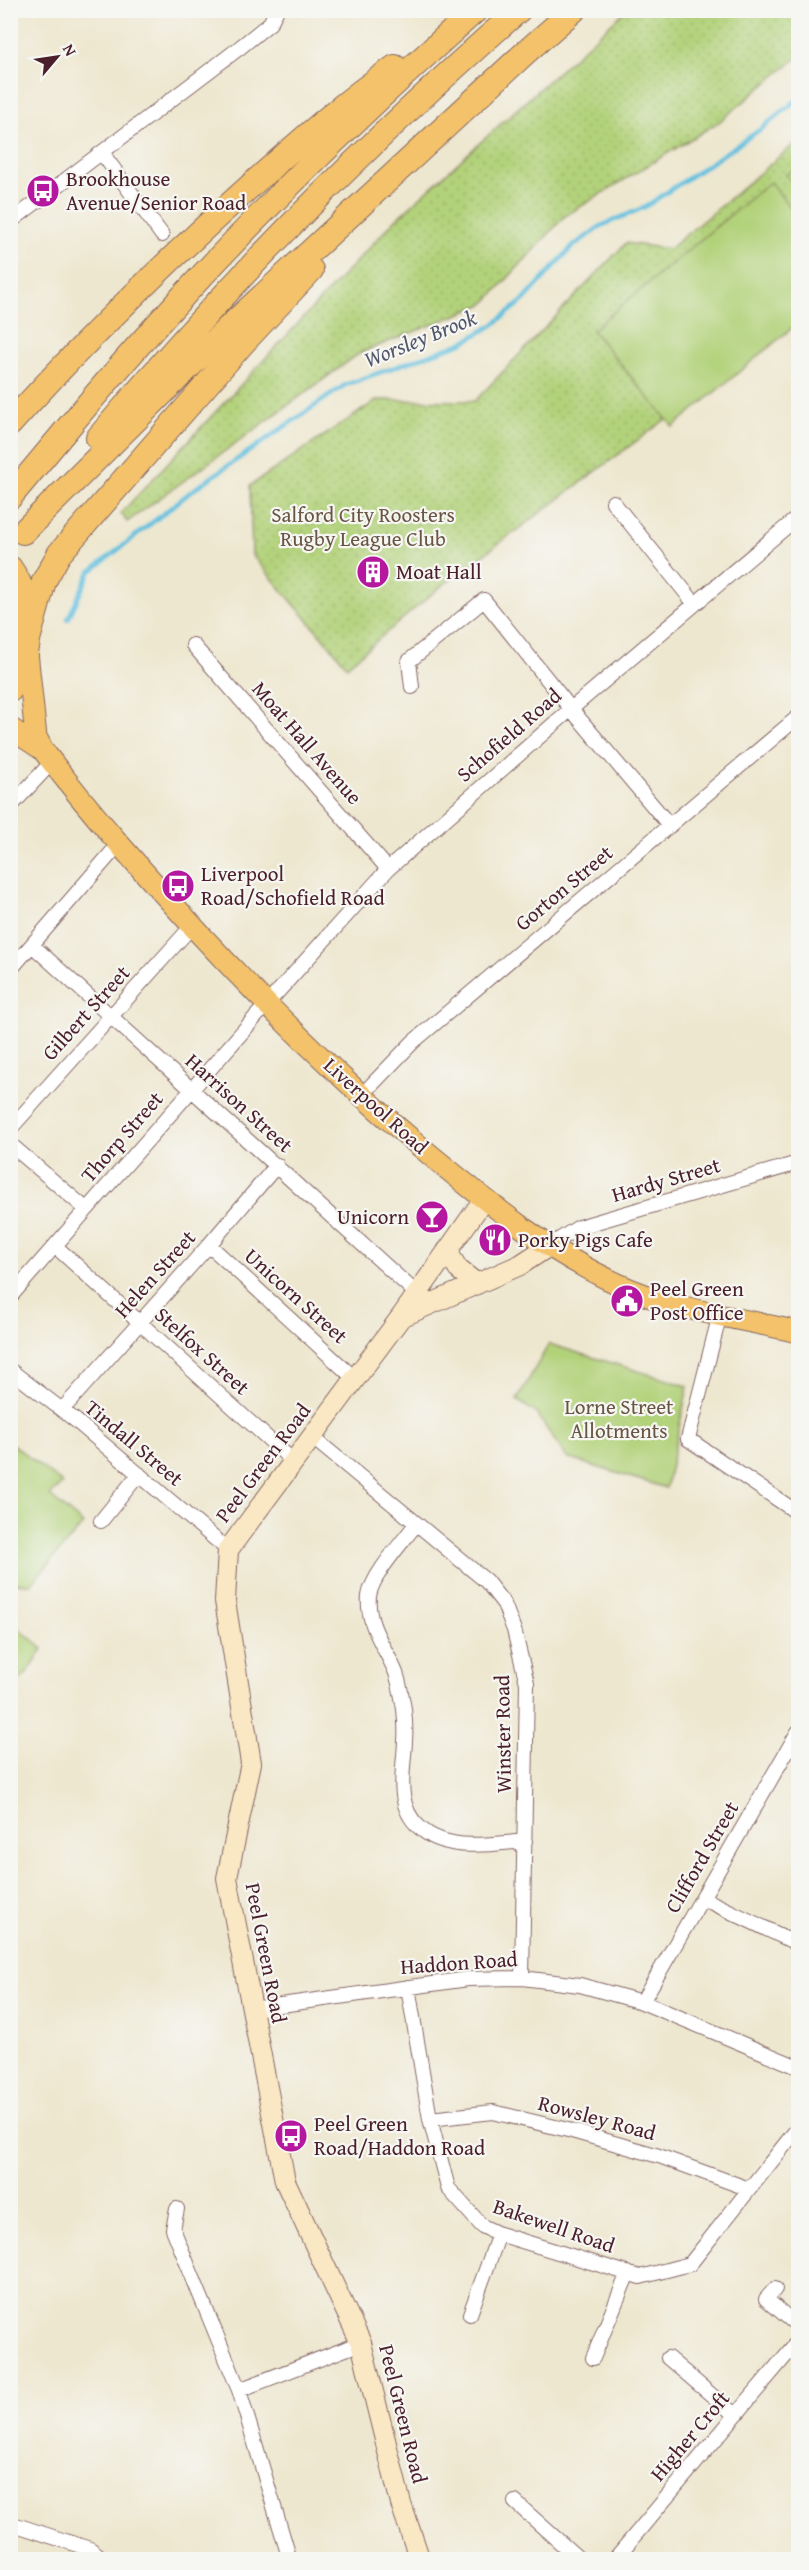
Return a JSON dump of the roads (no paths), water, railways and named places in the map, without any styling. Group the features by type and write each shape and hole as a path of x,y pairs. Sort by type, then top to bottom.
{"highway":[{"path":"17,540 130,401 271,246 388,129 519,10"},
{"path":"17,540 228,328 574,10"},
{"path":"10,424 166,263 285,155 362,89 468,17"},
{"path":"10,497 145,337 250,224 405,73 468,17"},
{"path":"10,690 28,644 38,599 49,570 70,540 242,344 334,245 389,179"},
{"path":"10,568 24,597 28,644"}],"main road":[{"name":"Liverpool Road","path":"28,644 36,737 47,756 119,844 192,926 266,1005 361,1095 484,1200 549,1246 588,1269 634,1291 798,1332"},
{"name":"Liverpool Road","path":"10,728 47,756"}],"street":[{"path":"10,222 238,49 270,23 277,10"},
{"path":"102,153 162,235"},
{"path":"613,502 695,604"},
{"name":"Schofield Road","path":"266,1005 388,869 571,709 798,517"},
{"path":"412,687 409,661 484,600 571,709 670,826"},
{"name":"Moat Hall Avenue","path":"193,645 388,869"},
{"name":"Gorton Street","path":"361,1095 413,1042 798,717"},
{"path":"10,807 47,756"},
{"path":"10,970 119,844"},
{"name":"Gilbert Street","path":"10,1129 192,926"},
{"name":"Harrison Street","path":"32,945 417,1293"},
{"name":"Thorp Street","path":"10,1297 266,1005"},
{"path":"10,1144 86,1209"},
{"name":"Hardy Street","path":"549,1246 579,1227 798,1163"},
{"name":"Helen Street","path":"62,1410 277,1165"},
{"name":"Peel Green Road","path":"420,2559 401,2504 361,2343 285,2181 227,1878 251,1763 225,1601 228,1550 401,1317 484,1200"},
{"name":"Unicorn Street","path":"209,1245 355,1378"},
{"name":"Stelfox Street","path":"55,1246 294,1462"},
{"name":"Peel Green Road","path":"401,1317 520,1265 549,1246"},
{"path":"447,1251 458,1269 477,1284"},
{"path":"720,1314 687,1439 798,1513"},
{"name":"Tindall Street","path":"10,1370 62,1410 228,1550"},
{"name":"Winster Road","path":"312,1437 486,1581 504,1604 514,1630 526,1683 522,1978"},
{"path":"101,1521 139,1474"},
{"path":"416,1524 373,1580 369,1598 371,1624 396,1674 404,1706 406,1739 402,1794 409,1816 420,1828 459,1845 525,1841"},
{"name":"Clifford Street","path":"642,2002 798,1732"},
{"path":"702,1898 798,1944"},
{"name":"Haddon Road","path":"252,2009 468,1979 522,1978 580,1985 642,2002 798,2067"},
{"name":"Bakewell Road","path":"408,1987 430,2119 448,2187 482,2226 499,2234 640,2277 690,2264 798,2128"},
{"name":"Rowsley Road","path":"430,2119 493,2112 572,2131 659,2156 749,2189"},
{"path":"177,2209 173,2229 239,2390 290,2559"},
{"path":"470,2314 499,2234"},
{"path":"593,2358 628,2273"},
{"path":"775,2289 766,2299 798,2326"},
{"name":"Higher Croft","path":"614,2559 798,2341"},
{"path":"239,2390 361,2343"},
{"path":"668,2358 735,2415"},
{"path":"674,2383 685,2372"},
{"path":"515,2502 580,2559"},
{"path":"10,2523 90,2549 105,2559"}],"waterway":[{"name":"Worsley Brook","path":"68,619 90,572 193,490 345,385 462,343 493,325 524,300 572,247 601,226 645,207 761,129 798,99"}],"place":[{"name":"Brookhouse Avenue/Senior Road","path":"43,191"},
{"name":"Moat Hall","path":"373,572"},
{"name":"Liverpool Road/Schofield Road","path":"178,886"},
{"name":"Unicorn","path":"432,1217"},
{"name":"Porky Pigs Cafe","path":"495,1240"},
{"name":"Peel Green Post Office","path":"627,1301"},
{"name":"Peel Green Road/Haddon Road","path":"291,2136"}],"park label":[{"name":"Salford City Roosters Rugby League Club","path":"363,527"},
{"name":"Lorne Street Allotments","path":"619,1419"}]}
